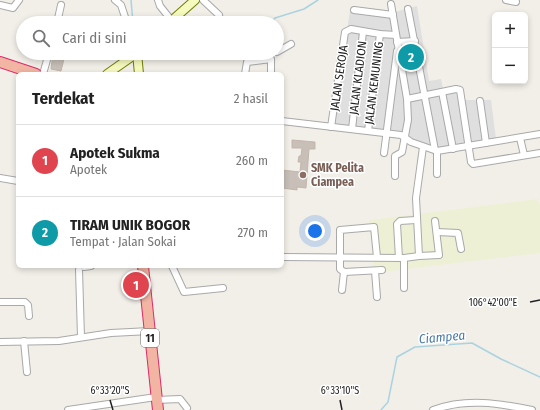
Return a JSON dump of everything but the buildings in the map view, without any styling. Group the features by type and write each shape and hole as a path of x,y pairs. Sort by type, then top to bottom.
{"highway":[{"path":"0,62 30,72"},
{"name":"11","path":"143,268 157,403"}],"main road":[{"path":"178,16 195,0"},
{"path":"110,72 127,60"},
{"path":"138,60 139,72"}],"street":[{"path":"0,5 13,8 18,0"},
{"path":"115,0 121,5 125,16"},
{"path":"158,0 167,16"},
{"path":"203,0 219,15"},
{"path":"506,0 516,2"},
{"path":"391,4 407,98 408,120 401,153 396,156 394,176"},
{"path":"59,16 61,5"},
{"path":"408,9 436,150 437,174"},
{"path":"354,10 393,15"},
{"name":"JALAN SEROJA","path":"331,127 345,32 348,29 363,32"},
{"path":"363,32 396,35"},
{"name":"JALAN KLADION","path":"352,127 363,32"},
{"name":"JALAN KEMUNING","path":"368,131 380,34"},
{"path":"398,45 415,41"},
{"path":"284,48 291,44"},
{"path":"384,153 398,45"},
{"path":"43,72 46,60"},
{"path":"245,72 247,62 263,60"},
{"path":"271,60 271,72"},
{"path":"407,98 456,89 460,90 471,162 475,164 540,153"},
{"path":"442,92 453,149"},
{"path":"480,101 486,143"},
{"path":"284,121 331,127 352,127 368,131 386,132 405,137 423,147 436,150 469,147 540,134"},
{"path":"520,138 524,156"},
{"path":"419,256 416,220 416,190 423,147"},
{"path":"0,178 16,181"},
{"path":"404,288 397,224 400,221 416,220"},
{"path":"284,257 437,257 439,255 438,232 435,221"},
{"path":"377,257 374,227 340,230 340,269 344,272 382,270"},
{"path":"438,232 458,232 461,249"},
{"path":"82,268 82,337"},
{"path":"173,268 184,292 223,288"},
{"path":"375,271 377,298"},
{"path":"342,290 344,272"},
{"path":"0,302 25,302 28,305 29,316"},
{"path":"0,342 59,341 115,333 150,331"},
{"path":"24,341 27,372"},
{"path":"68,410 157,403 180,399 187,408"},
{"path":"433,410 458,404 476,402 532,410"}],"shaded area":[{"path":"417,6 429,81 441,79 444,94 459,91 462,100 491,100 496,139 438,150 405,135 333,124 350,11 388,14"}],"green space":[{"path":"537,199 540,206 540,253 374,273 369,220"}],"waterway":[{"path":"131,0 132,16"},
{"path":"281,16 304,9 318,0"},
{"name":"Ciampea","path":"381,410 388,402 397,357 415,347 472,343 501,359 540,377"}],"place":[{"name":"TIRAM UNIK BOGOR","path":"411,57"},
{"name":"SMK Pelita Ciampea","path":"303,175"},
{"name":"Apotek Sukma","path":"136,285"}]}
